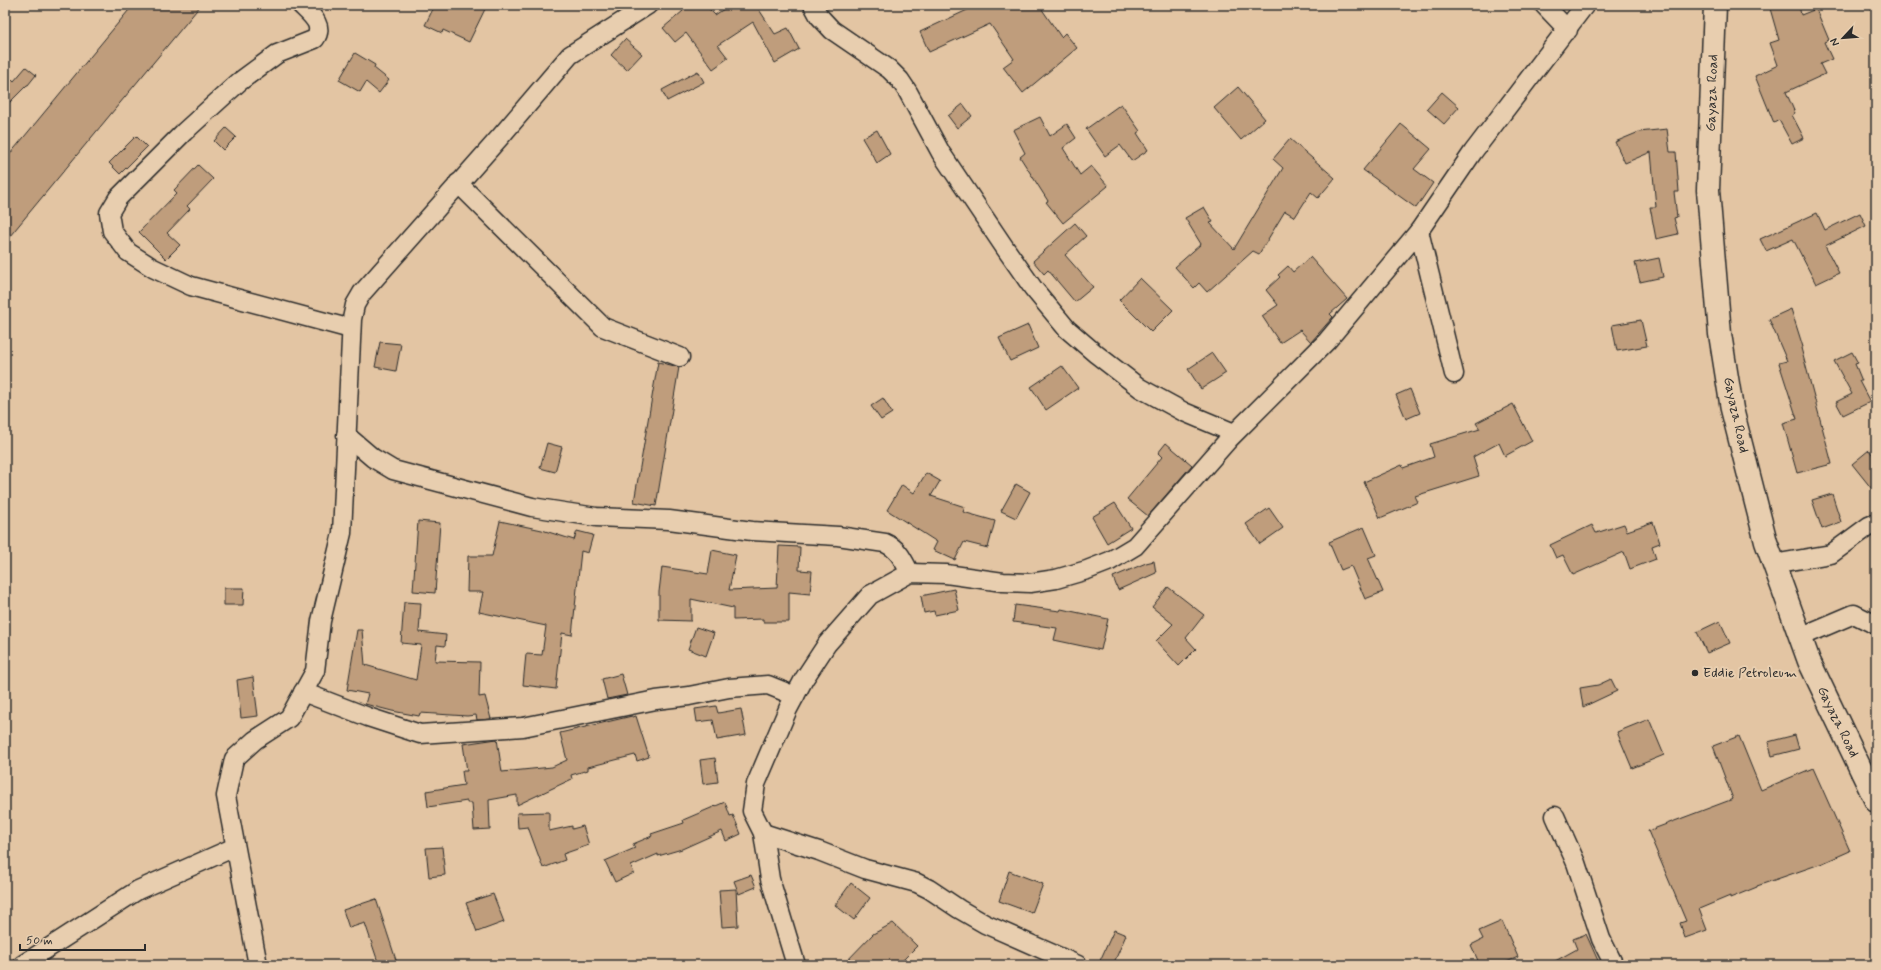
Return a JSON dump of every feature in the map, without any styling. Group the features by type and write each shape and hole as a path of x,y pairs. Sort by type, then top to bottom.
{"main road":[{"name":"Gayaza Road","path":"1715,5 1708,190 1720,334 1732,409 1766,542 1800,637 1809,661 1876,801"}],"street":[{"path":"301,5 314,18 319,27 318,34 315,39 277,54 239,82 184,132 118,198 110,213 112,231 128,252 153,268 191,286 351,329"},
{"path":"258,965 226,796 234,759 255,740 289,718 315,671 321,621 342,533 351,329 355,305 362,293 570,55 648,5"},
{"path":"813,5 819,16 832,30 888,69 900,80 941,153 1033,288 1067,329 1096,354 1140,388 1184,412 1234,433"},
{"path":"1544,5 1568,30"},
{"path":"796,965 770,879 763,833 752,811 756,784 795,696 804,679 827,644 870,595 910,573 946,574 1003,582 1030,583 1056,579 1087,570 1125,554 1148,532 1234,433 1327,341 1419,231 1473,152 1568,30 1585,5"},
{"path":"458,183 603,327 680,357"},
{"path":"1419,231 1454,374"},
{"path":"346,434 373,458 393,470 532,507 596,518 669,520 752,531 838,536 885,543 892,546 899,553 910,573"},
{"path":"1774,564 1831,554 1876,523"},
{"path":"1800,637 1854,614 1876,625"},
{"path":"303,692 368,717 420,734 523,727 656,700 689,696 729,688 768,685 795,696"},
{"path":"1555,816 1576,863 1601,939 1614,965"},
{"path":"763,833 819,851 865,870 917,883 985,924 1074,964"},
{"path":"22,965 138,890 235,847"}],"building":[{"path":"133,5 201,5 5,242 5,160"},
{"path":"435,5 487,5 469,42 443,30 442,33 425,25"},
{"path":"676,5 705,5 715,15 730,5 756,5 775,34 788,28 799,49 775,63 753,22 718,45 728,58 713,69 686,33 675,42 663,28 683,11"},
{"path":"978,5 1039,5 1061,37 1065,33 1077,48 1023,93 1003,67 1014,59 990,24 929,52 920,32"},
{"path":"1769,5 1799,5 1801,15 1816,9 1829,40 1824,42 1832,59 1820,64 1825,74 1786,92 1795,113 1792,115 1804,138 1792,144 1779,120 1774,123 1755,76 1778,65 1770,43 1779,40"},
{"path":"625,39 642,54 627,70 611,55"},
{"path":"355,53 375,65 374,68 389,80 379,93 366,82 360,92 339,80"},
{"path":"26,67 36,75 28,85 5,107 5,86 12,79 14,81"},
{"path":"698,71 704,82 667,101 662,90"},
{"path":"1238,87 1265,119 1241,140 1214,108"},
{"path":"1442,92 1459,107 1444,124 1427,109"},
{"path":"963,104 972,116 957,128 948,116"},
{"path":"1121,104 1140,131 1137,133 1148,150 1132,161 1120,145 1105,156 1086,129"},
{"path":"1040,117 1050,136 1067,124 1076,138 1063,148 1080,175 1091,166 1108,186 1063,223 1046,202 1048,201 1020,157 1025,153 1013,130"},
{"path":"1401,124 1431,149 1414,169 1433,183 1416,208 1363,170"},
{"path":"226,128 236,137 223,150 214,141"},
{"path":"1667,129 1670,152 1676,152 1679,192 1674,192 1677,217 1674,218 1678,234 1656,239 1650,207 1656,207 1651,152 1625,163 1615,142 1639,132"},
{"path":"877,130 890,154 877,163 862,138"},
{"path":"136,136 147,147 120,174 109,163"},
{"path":"1290,139 1335,178 1318,198 1311,192 1295,217 1285,211 1259,254 1253,251 1207,292 1199,283 1194,288 1175,267 1201,244 1185,218 1204,207 1213,222 1210,223 1234,249 1283,168 1273,159"},
{"path":"198,165 213,179 187,206 190,209 167,233 180,245 166,259 139,232 177,193 174,190"},
{"path":"1817,213 1825,230 1860,213 1866,226 1825,246 1839,273 1816,284 1793,239 1766,251 1760,239"},
{"path":"1075,223 1086,236 1065,255 1093,287 1075,302 1048,270 1044,274 1033,261"},
{"path":"1310,257 1347,299 1330,314 1333,317 1311,342 1300,330 1280,343 1262,316 1278,305 1266,290 1280,277 1278,275 1288,266 1293,272"},
{"path":"1659,258 1663,277 1640,282 1635,263"},
{"path":"1140,278 1173,310 1151,332 1119,300"},
{"path":"1791,309 1803,347 1801,348 1832,464 1797,473 1783,423 1797,419 1779,363 1787,361 1769,319"},
{"path":"1641,320 1647,346 1617,351 1612,325"},
{"path":"1028,325 1038,348 1010,361 999,338"},
{"path":"380,342 401,344 396,371 375,367"},
{"path":"1852,352 1858,363 1855,364 1862,381 1859,381 1870,402 1843,415 1836,402 1852,394 1834,361"},
{"path":"1212,353 1226,373 1201,389 1188,369"},
{"path":"658,362 679,367 656,506 634,502"},
{"path":"1062,366 1078,388 1046,410 1031,387"},
{"path":"1410,389 1420,413 1406,419 1396,395"},
{"path":"883,398 892,413 881,420 871,406"},
{"path":"1513,404 1532,441 1505,456 1499,443 1473,457 1479,476 1415,496 1418,502 1380,518 1364,482 1402,465 1403,468 1434,457 1430,444 1480,429 1476,423"},
{"path":"547,443 562,447 555,472 540,468"},
{"path":"1166,443 1192,465 1148,516 1127,499 1162,457 1158,453"},
{"path":"1869,450 1876,459 1876,494 1852,464"},
{"path":"926,473 940,481 931,496 965,507 963,512 995,521 988,548 964,542 955,560 933,550 937,542 887,510 902,485 914,493"},
{"path":"1016,484 1030,492 1016,518 1001,511"},
{"path":"1832,494 1841,522 1822,529 1812,500"},
{"path":"1115,503 1131,528 1107,543 1092,517"},
{"path":"1269,508 1283,528 1260,544 1246,524"},
{"path":"418,521 440,523 435,593 413,591"},
{"path":"500,521 542,530 574,540 577,531 593,535 588,553 581,551 572,635 562,633 556,689 523,685 526,654 542,655 546,626 479,612 483,592 467,592 468,556 492,556"},
{"path":"1653,522 1660,543 1652,546 1656,559 1630,569 1624,552 1573,575 1563,555 1556,558 1550,545 1592,525 1596,533 1624,524 1627,531"},
{"path":"1364,527 1376,555 1368,558 1383,592 1365,599 1351,566 1341,570 1329,542"},
{"path":"779,546 800,547 799,570 812,571 810,594 789,592 789,622 763,622 763,619 733,620 733,608 691,599 691,621 659,620 659,592 662,567 708,574 712,550 736,555 729,590 777,588"},
{"path":"1154,561 1156,573 1118,590 1113,577"},
{"path":"1168,587 1204,615 1186,638 1196,649 1179,666 1156,641 1173,624 1152,607"},
{"path":"224,588 244,588 243,605 224,605"},
{"path":"954,589 959,610 935,615 934,611 924,613 921,596"},
{"path":"404,602 421,603 419,632 446,635 445,646 437,645 435,661 480,662 479,697 485,696 491,719 477,720 476,715 467,716 420,713 419,716 392,711 365,704 368,694 347,690 357,630 362,630 365,665 416,680 421,645 401,643"},
{"path":"1015,605 1060,611 1061,609 1108,619 1101,650 1054,640 1057,628 1013,622"},
{"path":"1720,621 1730,643 1707,653 1697,632"},
{"path":"696,627 714,633 706,656 688,649"},
{"path":"621,674 627,695 607,699 602,679"},
{"path":"253,677 258,716 241,718 237,680"},
{"path":"1611,679 1617,691 1583,707 1580,688 1598,685"},
{"path":"716,706 718,713 741,709 746,735 717,740 713,720 697,722 695,709"},
{"path":"636,716 649,757 637,761 635,755 588,767 588,770 571,775 572,779 517,805 517,795 489,800 490,829 474,830 472,803 467,803 467,801 428,807 426,791 464,785 462,771 467,771 463,744 497,739 502,772 552,767 567,760 560,733"},
{"path":"1649,719 1664,755 1632,768 1617,732"},
{"path":"1795,735 1799,749 1772,756 1768,742"},
{"path":"1739,736 1761,790 1813,768 1850,851 1823,863 1757,886 1730,898 1730,896 1699,909 1707,930 1685,938 1680,923 1686,921 1648,831 1733,799 1713,746"},
{"path":"715,758 718,782 703,784 700,760"},
{"path":"725,802 730,816 733,815 741,834 726,841 722,831 682,849 658,856 658,854 631,866 634,873 615,882 605,861 635,848 633,844 652,836 651,834 684,823 683,820"},
{"path":"549,812 549,831 572,826 572,829 583,826 589,845 563,854 565,860 543,868 528,827 518,828 517,813"},
{"path":"442,847 445,875 429,877 426,848"},
{"path":"1009,871 1043,884 1032,913 999,901"},
{"path":"751,875 756,887 739,894 734,881"},
{"path":"851,883 870,898 854,920 835,905"},
{"path":"736,889 738,926 722,927 719,890"},
{"path":"493,894 504,922 477,932 466,903"},
{"path":"376,899 397,963 390,965 379,965 365,923 349,928 343,910"},
{"path":"1502,921 1518,957 1500,965 1480,965 1471,945 1483,939 1479,931"},
{"path":"893,923 917,946 898,965 843,965 873,934"},
{"path":"1114,930 1126,935 1113,965 1098,965"},
{"path":"1586,934 1600,965 1548,965 1577,949 1573,939"}],"place":[{"name":"Eddie Petroleum","path":"1695,673"}]}
